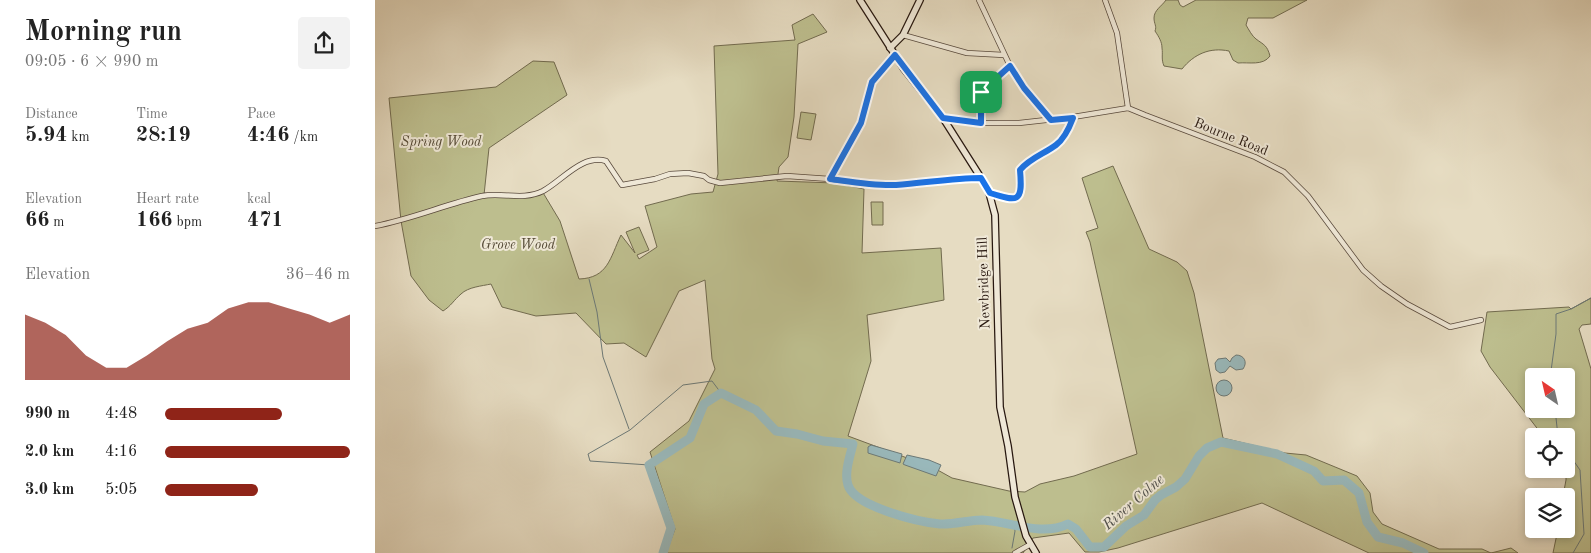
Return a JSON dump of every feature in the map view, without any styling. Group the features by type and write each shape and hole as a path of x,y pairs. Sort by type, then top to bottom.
{"street":[{"name":"Newbridge Hill","path":"860,0 895,55 943,118 990,193 995,215 1000,408 1008,446 1015,497 1027,536 1036,553"},
{"path":"891,48 903,35 920,0"},
{"path":"979,0 1010,66 1024,88 1054,119 1070,126"},
{"path":"943,118 981,123 1019,123 1073,118 1128,108 1117,34 1105,0"},
{"path":"903,35 967,53 1004,54"},
{"path":"830,179 861,123 872,82 895,55"},
{"path":"981,123 981,92 1010,66"},
{"name":"Bourne Road","path":"1128,108 1255,157 1284,172 1308,196 1363,270 1381,286 1407,304 1451,327 1481,320"},
{"path":"990,193 1011,200 1016,199 1020,194 1022,185 1020,170 1026,163 1058,144 1073,118"},
{"path":"375,226 401,221 484,196 517,197 542,191 583,163 597,158 606,161 622,185 655,179 670,174 688,173 704,176 720,184 787,176 881,185 981,178"},
{"path":"1015,553 1031,544"}],"green space":[{"path":"1166,0 1178,0 1183,7 1196,0 1307,0 1273,18 1248,18 1246,25 1249,31 1269,52 1270,56 1264,61 1238,63 1233,60 1229,51 1215,50 1197,56 1182,69 1164,66 1161,44 1155,31 1154,15"},
{"path":"813,14 827,32 798,44 794,117 788,157 779,167 777,181 835,183 864,189 862,253 941,248 944,300 867,315 871,361 848,436 934,468 952,478 1009,491 1025,492 1040,484 1074,476 1137,454 1090,242 1086,232 1098,228 1082,178 1113,166 1149,249 1177,262 1187,271 1194,293 1223,438 1285,453 1306,455 1357,476 1370,493 1373,512 1382,524 1439,549 1482,549 1491,553 1369,553 1262,503 1118,548 1099,552 1085,552 1069,533 1033,538 1023,553 666,553 675,529 650,452 689,421 715,369 712,359 705,280 679,291 646,357 624,343 606,344 576,313 536,316 502,307 491,284 467,290 443,311 429,300 411,276 401,221 389,98 496,87 533,61 554,62 567,95 489,148 484,195 517,197 542,191 560,221 579,279 589,278 602,271 607,265 621,235 635,253 626,232 639,227 649,250 637,255 639,259 657,247 645,206 691,194 713,192 718,174 714,46 795,40 792,25"},
{"path":"801,112 816,114 811,140 797,138"},
{"path":"871,202 883,202 883,225 872,225"},
{"path":"1591,298 1591,324 1582,325 1579,329 1591,369 1591,553 1553,553 1556,538 1575,538 1575,488 1564,488 1566,478 1575,478 1575,428 1537,428 1529,418 1575,418 1575,368 1525,368 1525,413 1490,367 1481,351 1487,312 1569,307 1571,309"},
{"path":"1511,548 1518,553 1491,553"}],"water":[{"path":"1236,355 1244,359 1243,369 1236,370 1230,366 1225,372 1220,373 1216,370 1215,363 1218,359 1226,358 1230,362"},
{"path":"1224,380 1232,388 1224,396 1216,388"},
{"path":"871,445 902,454 900,463 868,453 868,447"},
{"path":"907,455 941,465 936,476 903,464"}],"waterway":[{"path":"589,279 597,312 603,357 629,429"},
{"path":"1551,368 1556,334 1556,314 1571,309 1591,298"},
{"path":"649,465 590,461 588,454 630,430 683,385 712,381 721,393"},
{"name":"River Colne","path":"663,553 671,528 649,465 690,438 704,404 721,393 756,410 776,431 823,441 853,444 847,475 848,485 853,493 862,500 889,512 930,523 945,524 982,520 1036,529 1058,528 1068,524 1076,529 1090,547 1104,547 1126,526 1144,515 1155,500 1185,479 1199,456 1207,448 1221,442 1277,454 1314,471 1323,481 1344,480 1359,493 1367,522 1378,537 1403,543 1424,553"},
{"path":"1556,418 1557,428"},
{"path":"1573,553 1584,534 1580,470 1575,463"},
{"path":"1012,548 1014,526"}],"route":[{"path":"895,55 943,118 981,123 981,92 1010,66 1024,88 1051,120 1073,118 1058,144 1026,163 1020,170 1022,185 1020,194 1016,199 1011,200 990,193 981,178 960,178 896,185 873,185 830,179 861,123 872,82 895,55"}],"park label":[{"name":"Spring Wood","path":"441,142"},
{"name":"Grove Wood","path":"518,245"}]}
